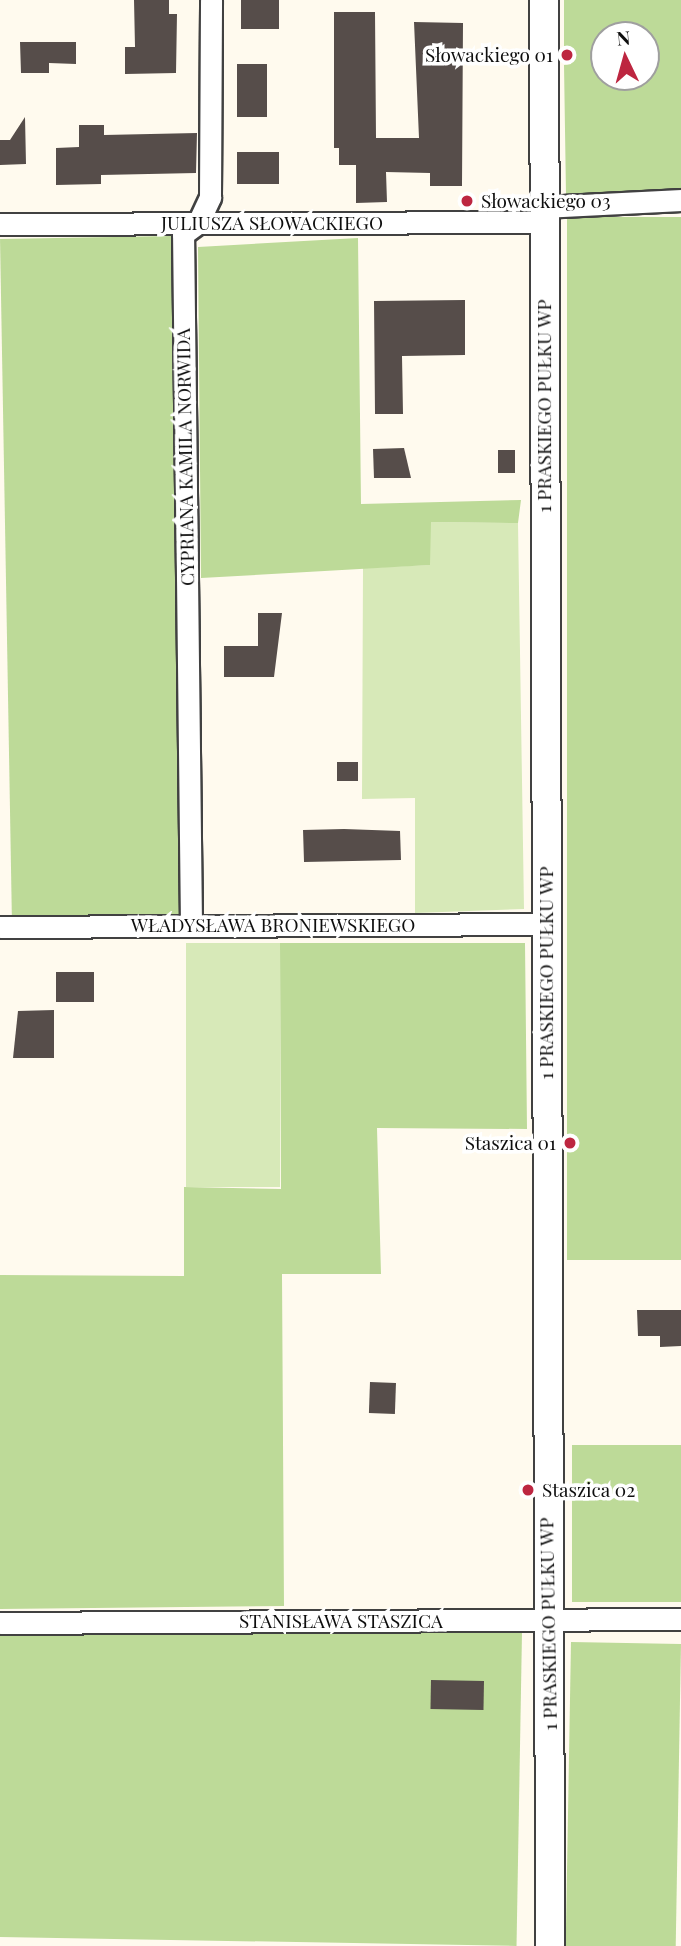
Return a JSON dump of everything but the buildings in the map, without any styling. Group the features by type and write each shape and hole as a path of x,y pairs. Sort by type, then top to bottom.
{"street":[{"name":"CYPRIANA KAMILA NORWIDA","path":"191,924 183,234 198,223 211,197 211,0"},
{"name":"1 PRASKIEGO PUŁKU WP","path":"544,0 550,1946"},
{"name":"JULIUSZA SŁOWACKIEGO","path":"0,225 543,215 681,200"},
{"name":"WŁADYSŁAWA BRONIEWSKIEGO","path":"0,927 546,924"},
{"name":"STANISŁAWA STASZICA","path":"0,1623 681,1619"}],"green space":[{"path":"564,0 681,0 681,194 566,195 564,65 571,64 570,46 564,46"},
{"path":"567,217 681,217 681,1260 567,1260"},
{"path":"171,236 183,915 12,918 0,239"},
{"path":"358,238 361,504 521,500 518,523 431,522 430,565 201,578 198,247"},
{"path":"430,522 518,523 524,909 415,913 415,798 362,799 363,568 430,565"},
{"path":"186,943 280,943 280,1187 186,1187"},
{"path":"280,943 525,943 527,1129 377,1128 381,1274 282,1274 284,1606 0,1609 0,1275 184,1276 184,1187 281,1189"},
{"path":"572,1445 681,1445 681,1602 572,1602"},
{"path":"0,1623 522,1632 517,1946 0,1937"},
{"path":"571,1642 681,1644 676,1946 566,1946"}],"place":[{"name":"Słowackiego 01","path":"567,55"},
{"name":"Słowackiego 03","path":"467,201"},
{"name":"Staszica 01","path":"570,1143"},
{"name":"Staszica 02","path":"528,1490"}]}
